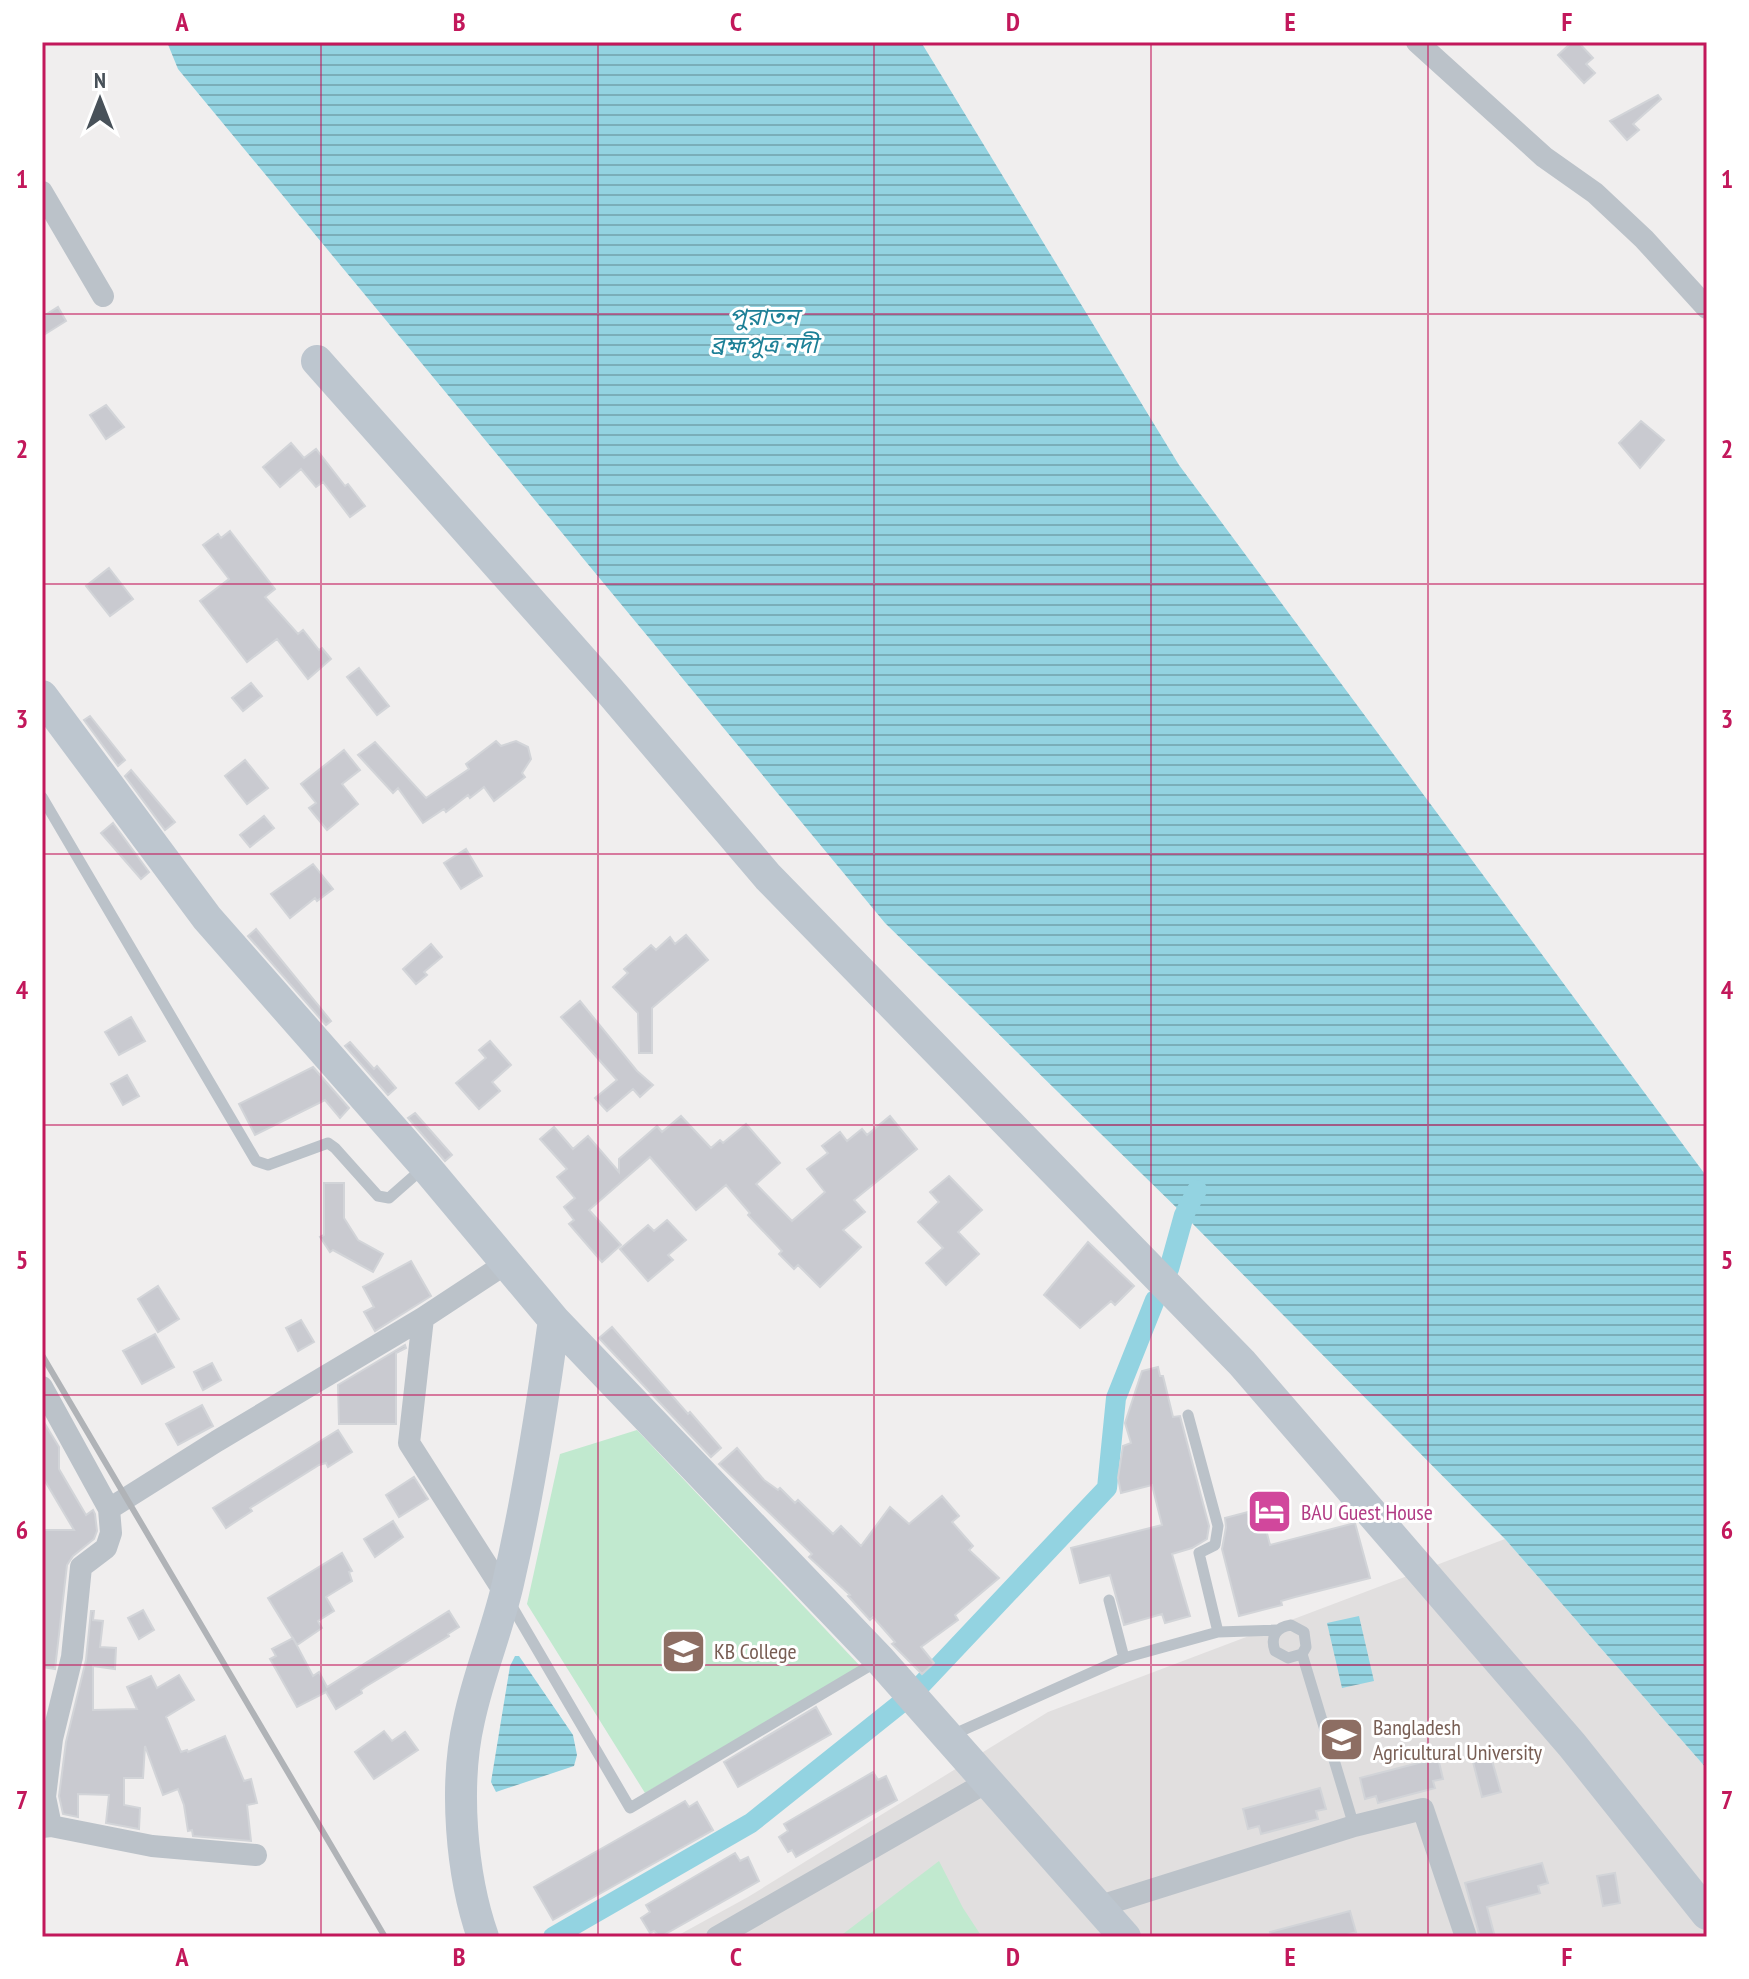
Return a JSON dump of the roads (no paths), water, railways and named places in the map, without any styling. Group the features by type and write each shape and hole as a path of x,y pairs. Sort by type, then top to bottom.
{"street":[{"path":"1417,42 1544,157 1595,193 1644,239 1707,308"},
{"path":"42,192 103,296"},
{"path":"317,361 608,689 768,877 1242,1363 1572,1745 1707,1914"},
{"path":"42,696 207,918 425,1166 505,1264 554,1320 880,1660 1125,1937"},
{"path":"109,1509 423,1318 505,1264"},
{"path":"423,1318 409,1443 506,1595"},
{"path":"483,1937 469,1878 464,1835 462,1753 472,1706 506,1595 530,1485 554,1320"},
{"path":"42,1387 109,1509 111,1533 106,1548 81,1567 72,1657 52,1739 45,1797 47,1826 152,1846 256,1855"},
{"path":"717,1937 987,1782"},
{"path":"1097,1907 1354,1826 1423,1809 1466,1937"}],"lane":[{"path":"42,797 256,1161 268,1165 328,1143 383,1198 389,1198 425,1166"},
{"path":"1188,1415 1218,1526 1215,1545 1199,1553 1218,1632"},
{"path":"506,1595 630,1808 880,1660"},
{"path":"1109,1600 1124,1658"},
{"path":"948,1737 1124,1658 1218,1632 1277,1630 1291,1625 1304,1632 1306,1647 1302,1654 1288,1658 1275,1651 1273,1636 1277,1630"},
{"path":"1302,1654 1354,1826"}],"water":[{"name":"পুরাতন ব্রহ্মপুত্র নদী","path":"167,42 921,42 1179,465 1707,1177 1707,1769 1505,1539 1184,1215 885,923 178,69"},
{"path":"1359,1616 1374,1681 1342,1688 1327,1623"},
{"path":"515,1656 519,1656 573,1735 577,1755 574,1766 496,1792 491,1782 510,1666"}],"waterway":[{"path":"1169,1269 1184,1215 1197,1190"},
{"path":"922,1684 1107,1488 1116,1398 1155,1300"},
{"path":"553,1937 751,1823 905,1700"}],"railway":[{"path":"42,1355 385,1937"}],"place":[{"name":"BAU Guest House","path":"1270,1512"},
{"name":"KB College","path":"683,1651"},
{"name":"Bangladesh Agricultural University","path":"1342,1740"}]}
